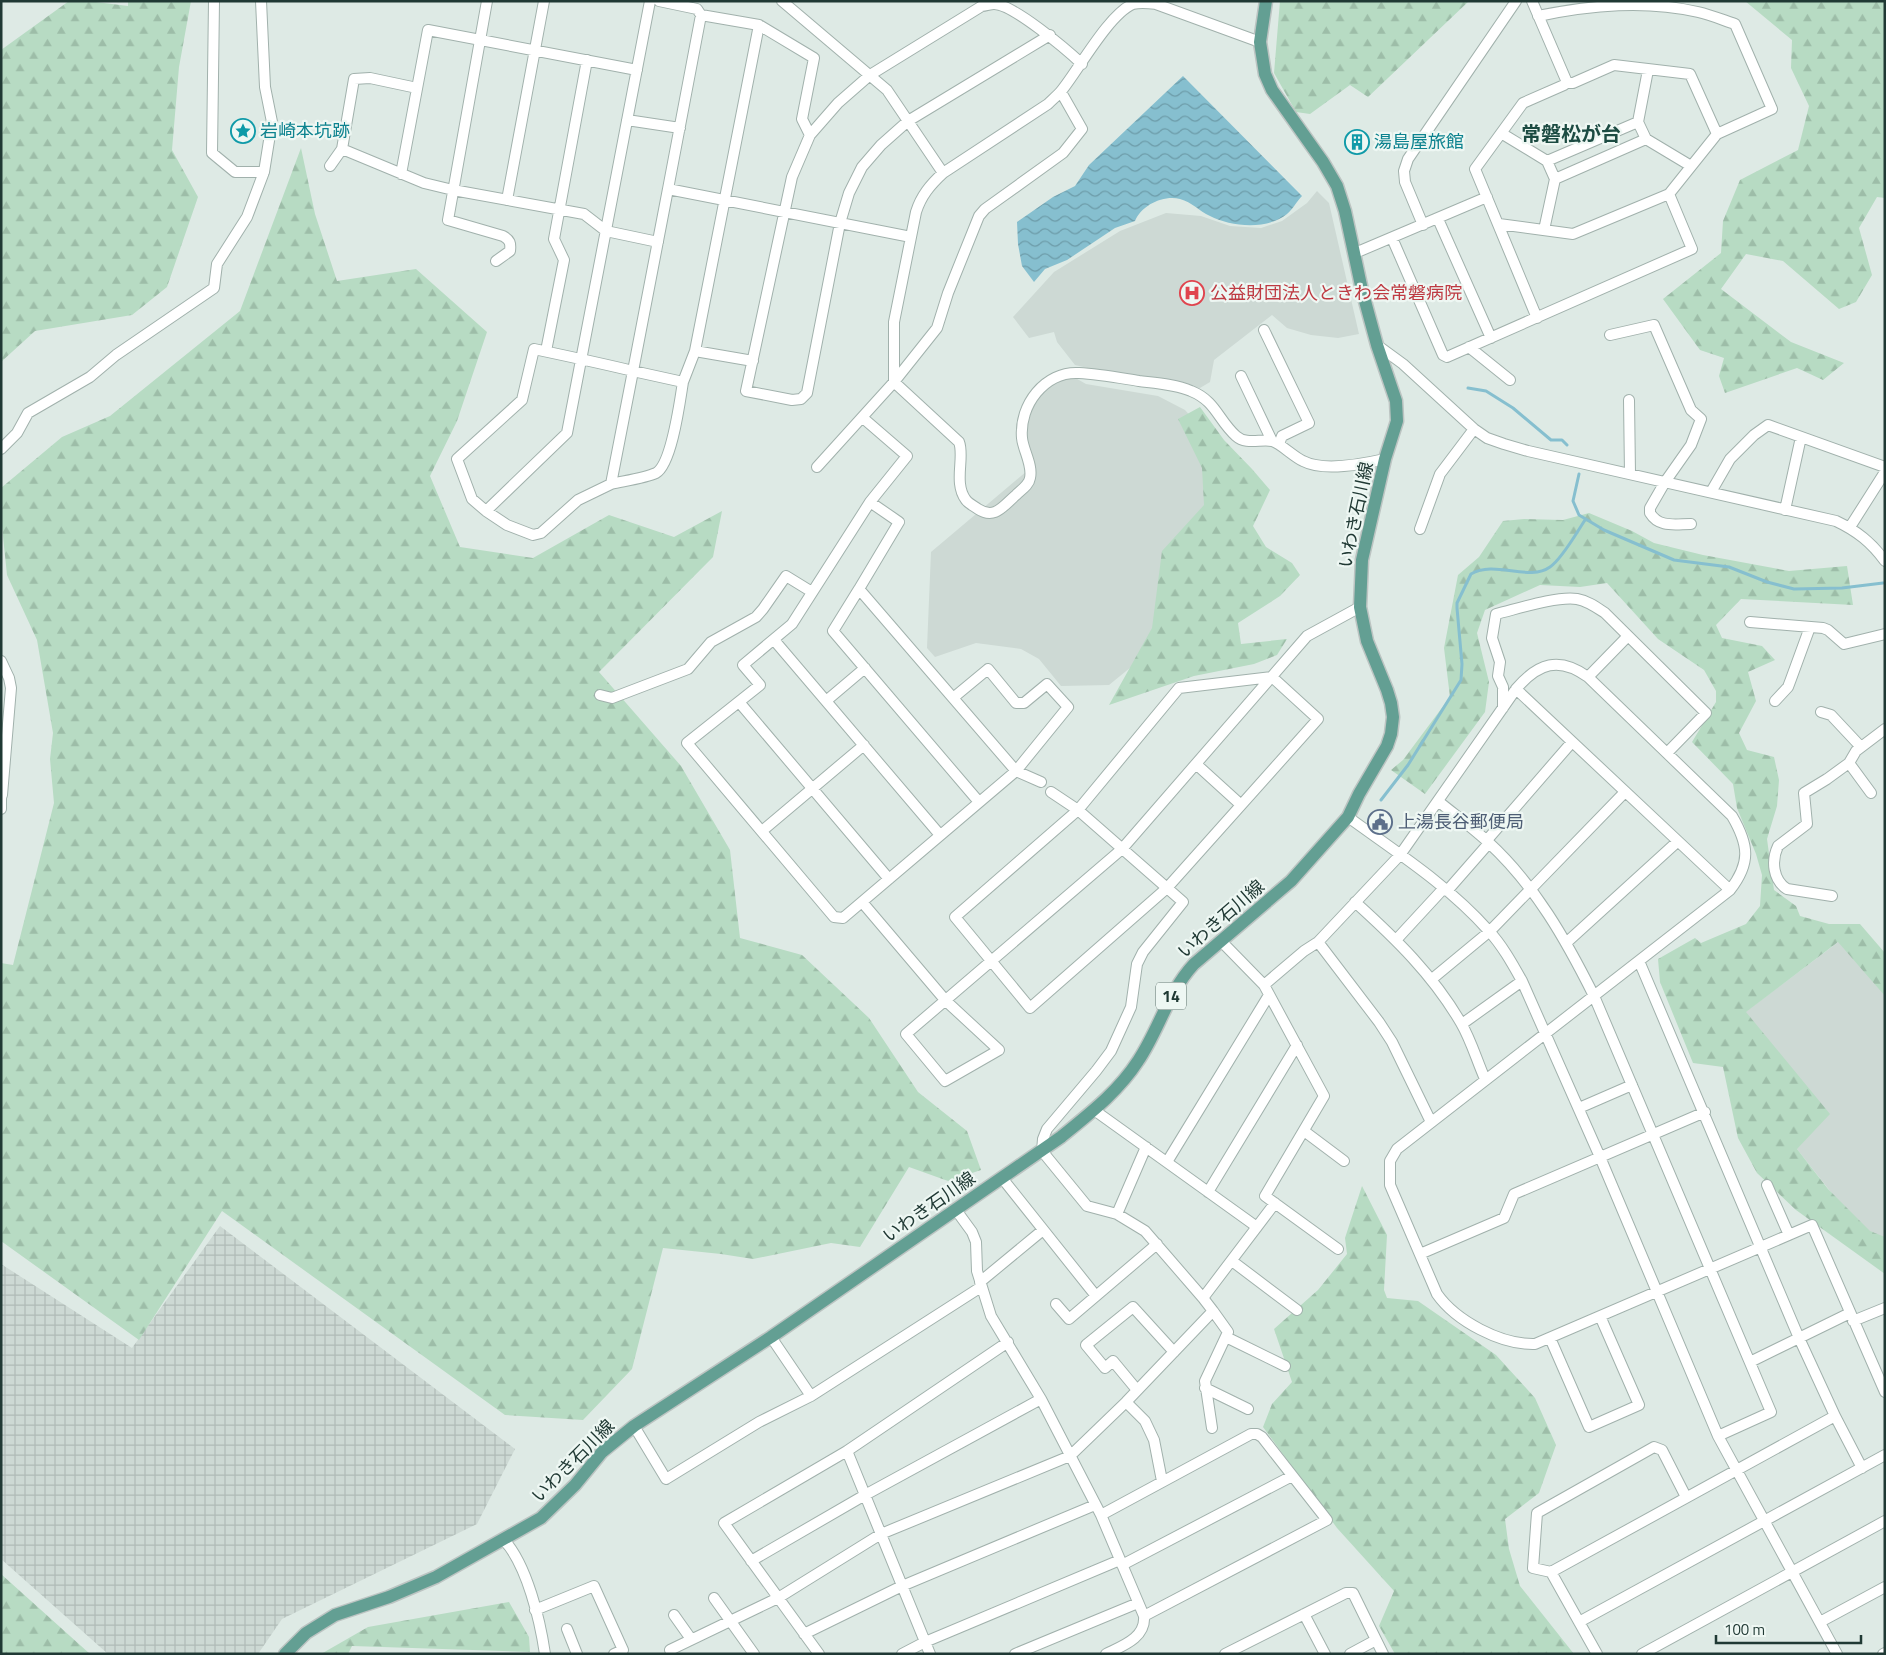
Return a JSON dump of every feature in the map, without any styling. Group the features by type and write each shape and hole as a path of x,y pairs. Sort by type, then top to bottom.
{"main road":[{"name":"いわき石川線","path":"285,1654 306,1633 335,1616 389,1597 436,1577 541,1518 575,1485 602,1452 634,1426 771,1337 1042,1151 1094,1110 1124,1080 1138,1061 1182,977 1194,964 1291,881 1348,818 1359,794 1388,746 1391,734 1393,716 1391,703 1367,641 1360,607 1362,560 1385,459 1397,421 1396,400 1377,345 1345,211 1337,186 1323,162 1272,90 1265,74 1260,42 1266,1"}],"street":[{"path":"214,1 212,153 235,172 264,172"},
{"path":"1,449 17,433 28,413 90,377 116,355 214,288 217,264 247,217 264,172 272,122 265,87 262,1"},
{"path":"488,1 448,220 509,239 510,251 496,261"},
{"path":"507,200 544,1"},
{"path":"486,511 567,434 650,1"},
{"path":"611,484 701,15 697,9 659,1"},
{"path":"782,1 886,90 943,173"},
{"path":"1423,225 1406,182 1404,171 1408,159 1516,1"},
{"path":"1532,1 1566,83"},
{"path":"1695,1 1700,12"},
{"path":"1260,42 1156,4 1144,2 1133,4 1113,20 1061,92 1036,113 943,173 932,183 920,198 916,212 894,322 894,382 959,442 962,448 959,464 960,480 966,501 984,513 996,512 1027,484 1030,478 1030,469 1022,438 1025,412 1028,404 1043,384 1066,374 1085,373 1176,386 1191,390 1213,406 1237,437 1254,442 1276,443"},
{"path":"1050,35 908,121 881,145 862,167 849,193 840,223 807,393 801,399 792,400 746,391 792,177 810,135 838,103 870,75 982,6 995,4 1006,8 1050,35 1082,64"},
{"path":"1499,224 1573,234 1670,194 1717,134 1772,110 1735,24 1700,12 1644,4 1606,5 1538,16"},
{"path":"701,15 759,25 814,58 802,119 810,135"},
{"path":"683,382 534,349 522,400 457,459 472,499 507,525 533,534 541,533 578,500 611,484 656,472 664,466 670,451 683,382 695,351 759,25"},
{"path":"401,174 428,30 637,70"},
{"path":"546,351 564,260 554,239 587,60"},
{"path":"1537,318 1475,169 1523,103 1566,83 1573,83 1614,65 1690,74 1717,134"},
{"path":"1648,70 1638,122 1646,139 1691,166"},
{"path":"330,166 342,149 354,79 370,78 417,88"},
{"path":"817,467 863,418 937,328 948,293 979,216 985,209 1063,154 1082,129 1061,92"},
{"path":"627,120 680,128"},
{"path":"1547,161 1638,122"},
{"path":"1501,133 1547,161 1555,179 1544,230"},
{"path":"1555,179 1646,139"},
{"path":"342,149 401,174 453,190 584,214 606,231 658,242"},
{"path":"668,189 911,237"},
{"path":"1392,238 1443,356 1447,356 1692,249 1670,194"},
{"path":"1355,253 1487,197"},
{"path":"1438,218 1491,338"},
{"path":"1610,335 1654,325 1691,410 1701,419 1691,445 1665,482 1650,508 1652,517 1659,522 1691,524"},
{"path":"1264,330 1309,423 1282,436 1276,443"},
{"path":"1377,345 1403,364 1474,430 1487,438 1504,444 1630,474 1836,521 1850,528 1873,545 1885,561"},
{"path":"1469,347 1510,380"},
{"path":"695,351 753,361"},
{"path":"1241,376 1276,443 1288,453 1306,463 1327,466 1385,459"},
{"path":"1629,400 1630,474"},
{"path":"863,418 907,456 870,502 792,624 743,666 760,685 687,743 834,917 843,918 1016,771 1068,708 1047,684 1024,703 1016,703 988,669 953,698"},
{"path":"1711,492 1730,459 1754,435 1768,425 1885,467"},
{"path":"1420,529 1440,474 1474,430"},
{"path":"1785,510 1801,437"},
{"path":"1850,528 1885,472"},
{"path":"870,502 899,522 833,631 979,802"},
{"path":"1873,545 1885,546"},
{"path":"600,695 612,698 688,669 711,642 756,616 786,576 812,592"},
{"path":"859,589 1016,771 1041,782"},
{"path":"1503,708 1503,686 1498,676 1500,662 1492,638 1496,614 1562,599 1577,599 1591,603 1605,613 1706,713 1667,753"},
{"path":"862,902 946,1001 999,1050 945,1081 906,1034 946,1001 1122,849 1307,636 1360,607"},
{"path":"1750,622 1828,630 1844,644 1885,634"},
{"path":"1775,701 1788,687 1792,679 1810,627"},
{"path":"1588,677 1628,636"},
{"path":"774,640 940,835"},
{"path":"1,662 9,678 11,688 4,726 1,809"},
{"path":"1264,985 1304,950 1318,942 1400,855 1516,689 1528,675 1540,668 1551,665 1564,665 1576,668 1588,677 1732,816 1739,828 1745,853 1740,877 1730,890 1397,1149 1390,1161 1390,1185 1437,1294 1444,1305 1456,1315 1508,1341 1520,1344 1535,1344 1550,1338 1812,1225 1885,1392"},
{"path":"826,701 865,668"},
{"path":"1272,677 1318,719 1240,804 1167,888 1030,1008 955,917 1078,810 1179,688 1272,677"},
{"path":"1516,689 1730,890"},
{"path":"739,702 889,879"},
{"path":"1821,712 1831,715 1861,747"},
{"path":"1832,896 1787,889 1781,885 1774,870 1776,850 1778,846 1807,824 1804,793 1828,779 1848,763 1856,751 1885,729"},
{"path":"1396,940 1488,842 1572,742"},
{"path":"762,832 864,745"},
{"path":"1848,763 1871,793"},
{"path":"1196,764 1240,804"},
{"path":"1052,792 1078,810 1183,902 1143,952 1137,964 1132,1007 1111,1051 1047,1129 1043,1139 1042,1151 1087,1206 1117,1214 1145,1231 1203,1298 1228,1332 1205,1381 1212,1428"},
{"path":"1432,979 1490,931 1625,792"},
{"path":"1438,801 1488,842 1532,889 1566,943 1594,996 1771,1412 1718,1436"},
{"path":"1348,818 1445,889 1490,931 1508,956 1522,981 1579,1108 1718,1436 1837,1654"},
{"path":"1566,943 1677,842"},
{"path":"1355,902 1396,940 1432,979 1462,1024 1485,1080"},
{"path":"1221,941 1264,985 1324,1096 1266,1196 1338,1249"},
{"path":"1318,942 1380,1022 1392,1042 1431,1122"},
{"path":"1639,961 1800,1338 1835,1416 1862,1468"},
{"path":"1462,1024 1522,981"},
{"path":"1167,1162 1269,995"},
{"path":"1208,1192 1297,1045"},
{"path":"1579,1108 1632,1085"},
{"path":"1094,1110 1257,1227"},
{"path":"1420,1254 1504,1218 1514,1194 1705,1112"},
{"path":"1304,1130 1344,1161"},
{"path":"1117,1214 1146,1147"},
{"path":"1002,1178 1096,1296"},
{"path":"1767,1185 1789,1235"},
{"path":"1203,1298 1275,1203"},
{"path":"956,1210 972,1232 976,1242 976,1261 980,1284 991,1316 1042,1399 1101,1515 1144,1616 1144,1622 1139,1634 1131,1642 1106,1654"},
{"path":"634,1426 666,1479 759,1422 811,1396 980,1284 1043,1230"},
{"path":"1056,1304 1068,1319 1158,1244"},
{"path":"1232,1261 1297,1310"},
{"path":"1137,1390 1113,1361 1104,1368 1086,1345 1133,1306 1174,1352"},
{"path":"1750,1362 1800,1338 1851,1317 1885,1308"},
{"path":"670,1650 778,1598 881,1534 1070,1456 1126,1402 1213,1312"},
{"path":"1550,1338 1589,1427 1639,1405 1600,1316"},
{"path":"771,1337 811,1396"},
{"path":"1226,1337 1286,1366"},
{"path":"819,1654 724,1523 848,1452 1008,1342"},
{"path":"1205,1388 1248,1409"},
{"path":"752,1561 865,1495 1042,1399"},
{"path":"1126,1402 1145,1421 1154,1440 1162,1481"},
{"path":"1686,1497 1662,1450 1654,1447 1537,1513 1533,1568 1551,1572 1835,1416"},
{"path":"1101,1515 1251,1434 1256,1434 1262,1437 1327,1520 1144,1616"},
{"path":"848,1452 930,1654"},
{"path":"1579,1622 1884,1457"},
{"path":"902,1654 925,1642 1121,1563 1292,1476"},
{"path":"804,1634 902,1586 1095,1505"},
{"path":"1642,1654 1885,1521"},
{"path":"504,1540 514,1550 535,1610 545,1654"},
{"path":"1551,1572 1597,1654"},
{"path":"535,1610 594,1586 623,1650 614,1654"},
{"path":"1820,1622 1885,1587"},
{"path":"1225,1654 1346,1593 1353,1593 1384,1654"},
{"path":"714,1598 754,1654"},
{"path":"1015,1654 1138,1603"},
{"path":"1304,1614 1325,1654"},
{"path":"674,1615 691,1639"},
{"path":"567,1629 577,1654"},
{"path":"1350,1654 1376,1640"}],"shaded area":[{"name":"公益財団法人ときわ会常磐病院","path":"1317,191 1329,203 1359,334 1338,338 1311,335 1287,328 1272,315 1214,360 1210,382 1200,388 1075,365 1057,342 1054,332 1029,338 1013,317 1054,272 1120,231 1166,213 1201,216 1230,226 1261,228 1282,221 1307,203"},
{"path":"1065,372 1086,384 1158,396 1185,410 1207,434 1220,488 1163,641 1109,685 1061,686 1039,659 1021,649 976,643 935,657 927,648 931,552 1027,471 1026,409 1047,382"},
{"path":"1845,937 1885,983 1885,1258 1874,1247 1797,1149 1736,1019"},
{"path":"220,1226 515,1449 477,1524 282,1619 258,1654 108,1654 1,1559 1,1264 132,1348"}],"green space":[{"path":"69,1 88,1 128,6 128,1 191,1 179,67 172,150 198,197 167,287 132,315 35,331 1,362 1,50"},
{"path":"1280,1 1469,1 1368,97 1350,85 1310,114 1296,112 1274,73"},
{"path":"1745,1 1885,1 1885,198 1877,197 1859,228 1872,275 1856,302 1839,309 1783,261 1746,254 1721,289 1791,342 1844,363 1823,380 1797,368 1725,393 1719,376 1724,358 1700,350 1663,299 1721,253 1723,221 1740,180 1798,150 1809,106 1791,68 1792,40"},
{"path":"301,148 315,214 337,281 416,269 487,332 457,421 430,476 460,547 533,558 609,515 674,537 722,511 713,557 599,672 681,766 730,850 740,938 802,955 869,1018 918,1092 967,1131 981,1170 948,1181 909,1167 860,1247 831,1243 753,1259 663,1248 632,1369 583,1420 505,1415 222,1211 139,1340 1,1241 1,963 13,965 54,803 50,759 53,733 37,640 7,575 1,517 1,488 62,437 110,416 240,311"},
{"path":"1200,407 1224,440 1270,490 1253,526 1266,547 1292,563 1300,575 1280,596 1238,623 1241,644 1287,639 1277,655 1254,664 1194,676 1109,705 1152,628 1162,551 1204,505 1202,468 1178,419"},
{"path":"1589,513 1632,531 1654,543 1703,555 1789,571 1847,566 1853,605 1741,599 1716,625 1722,638 1762,646 1775,660 1748,672 1756,701 1739,733 1747,750 1774,757 1779,780 1777,806 1767,839 1774,890 1796,906 1800,916 1829,924 1860,924 1885,953 1885,996 1838,942 1746,1012 1830,1114 1797,1149 1828,1189 1870,1231 1885,1237 1885,1274 1796,1210 1757,1173 1738,1138 1723,1067 1693,1063 1660,982 1658,959 1695,938 1701,943 1746,924 1760,906 1762,875 1756,854 1737,808 1733,784 1692,742 1716,702 1716,691 1704,670 1658,639 1607,583 1580,587 1540,585 1485,610 1477,633 1489,682 1485,712 1425,794 1391,770 1403,760 1450,697 1444,648 1458,575 1479,557 1503,521 1524,519 1563,520"},
{"path":"1362,1186 1387,1235 1384,1290 1387,1298 1418,1301 1496,1355 1535,1398 1556,1445 1539,1493 1505,1519 1509,1549 1520,1586 1574,1654 1395,1654 1379,1626 1394,1591 1337,1528 1263,1427 1272,1404 1292,1382 1274,1329 1318,1290 1347,1254 1345,1238"},
{"path":"1,1574 90,1654 1,1654"},
{"path":"509,1602 529,1637 530,1652 352,1646 348,1654 321,1654 368,1627"}],"water":[{"path":"1183,76 1302,196 1287,214 1270,223 1260,225 1228,223 1206,214 1180,199 1167,198 1160,200 1143,210 1135,221 1115,228 1067,260 1045,269 1034,282 1022,266 1017,222 1053,197 1075,186 1089,165"}],"waterway":[{"path":"1468,388 1486,391 1513,408 1551,440 1562,440 1567,445"},
{"path":"1579,474 1573,501 1579,515 1604,530 1674,560 1729,567 1767,582 1794,589 1842,588 1883,583"},
{"path":"1381,800 1408,765 1461,680 1462,664 1457,603 1471,574 1480,570 1491,569 1522,572 1542,571 1555,563 1585,520"}],"place":[{"name":"岩崎本坑跡","path":"243,131"},
{"name":"湯島屋旅館","path":"1357,142"},
{"name":"公益財団法人ときわ会常磐病院","path":"1192,293"},
{"name":"上湯長谷郵便局","path":"1380,822"}],"district":[{"name":"常磐松が台","path":"1571,134"}]}
